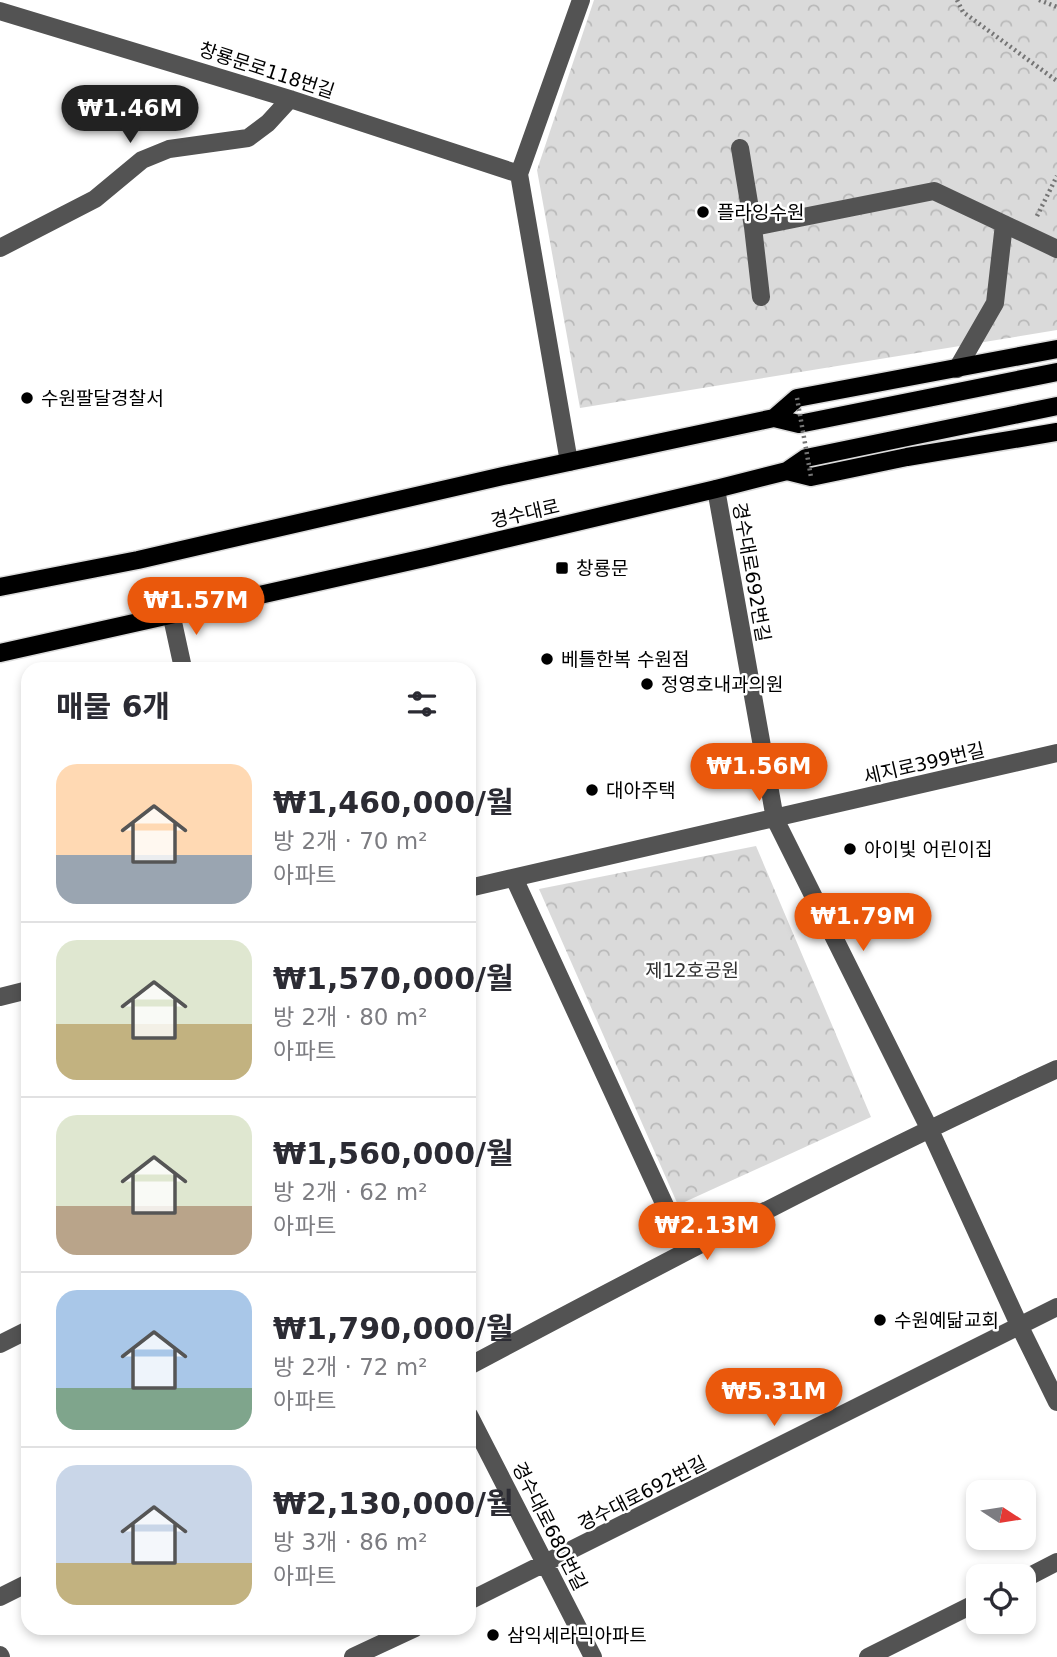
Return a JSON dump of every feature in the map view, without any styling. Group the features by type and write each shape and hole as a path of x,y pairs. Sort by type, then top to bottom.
{"main road":[{"path":"774,418 797,398 1057,349"},
{"name":"경수대로","path":"0,587 138,560 503,475 774,418 799,424 1057,372"},
{"name":"경수대로","path":"0,653 429,557 716,489 787,471 806,458 1057,406"},
{"path":"787,471 811,477 907,457 1057,432"}],"street":[{"path":"569,462 519,174 581,0"},
{"name":"창룡문로118번길","path":"0,11 290,99 519,174"},
{"path":"0,248 95,199 142,160 169,149 248,138 268,123 290,99"},
{"path":"740,148 761,297"},
{"path":"753,227 934,191 1057,249"},
{"path":"957,369 995,303 1004,225"},
{"name":"경수대로692번길","path":"716,489 775,819 929,1128 1057,1402"},
{"path":"172,613 182,662"},
{"name":"세지로399번길","path":"476,886 1057,754"},
{"path":"514,878 686,1251"},
{"path":"0,997 21,992"},
{"path":"476,1362 686,1251 929,1128 1057,1069"},
{"path":"1020,1327 1057,1307"},
{"name":"경수대로692번길","path":"476,1598 1020,1327"},
{"path":"0,1344 21,1334"},
{"name":"경수대로680번길","path":"476,1429 593,1657"},
{"path":"1036,1573 1057,1562"},
{"path":"0,1597 21,1586"},
{"path":"868,1657 966,1608"},
{"path":"353,1657 400,1635"}],"path":[{"path":"957,0 963,12 1057,80"},
{"path":"1039,0 1057,7"},
{"path":"1027,235 1057,176"},
{"path":"797,398 811,477"}],"green space":[{"path":"594,0 1057,0 1057,330 580,408 537,170"},
{"name":"제12호공원","path":"756,846 871,1117 678,1205 539,889"}],"place":[{"name":"플라잉수원","path":"703,212"},
{"name":"수원팔달경찰서","path":"27,398"},
{"name":"창룡문","path":"562,568"},
{"name":"베틀한복 수원점","path":"547,659"},
{"name":"정영호내과의원","path":"647,684"},
{"name":"대아주택","path":"592,790"},
{"name":"아이빛 어린이집","path":"850,849"},
{"name":"수원예닮교회","path":"880,1320"},
{"name":"삼익세라믹아파트","path":"493,1635"}]}
